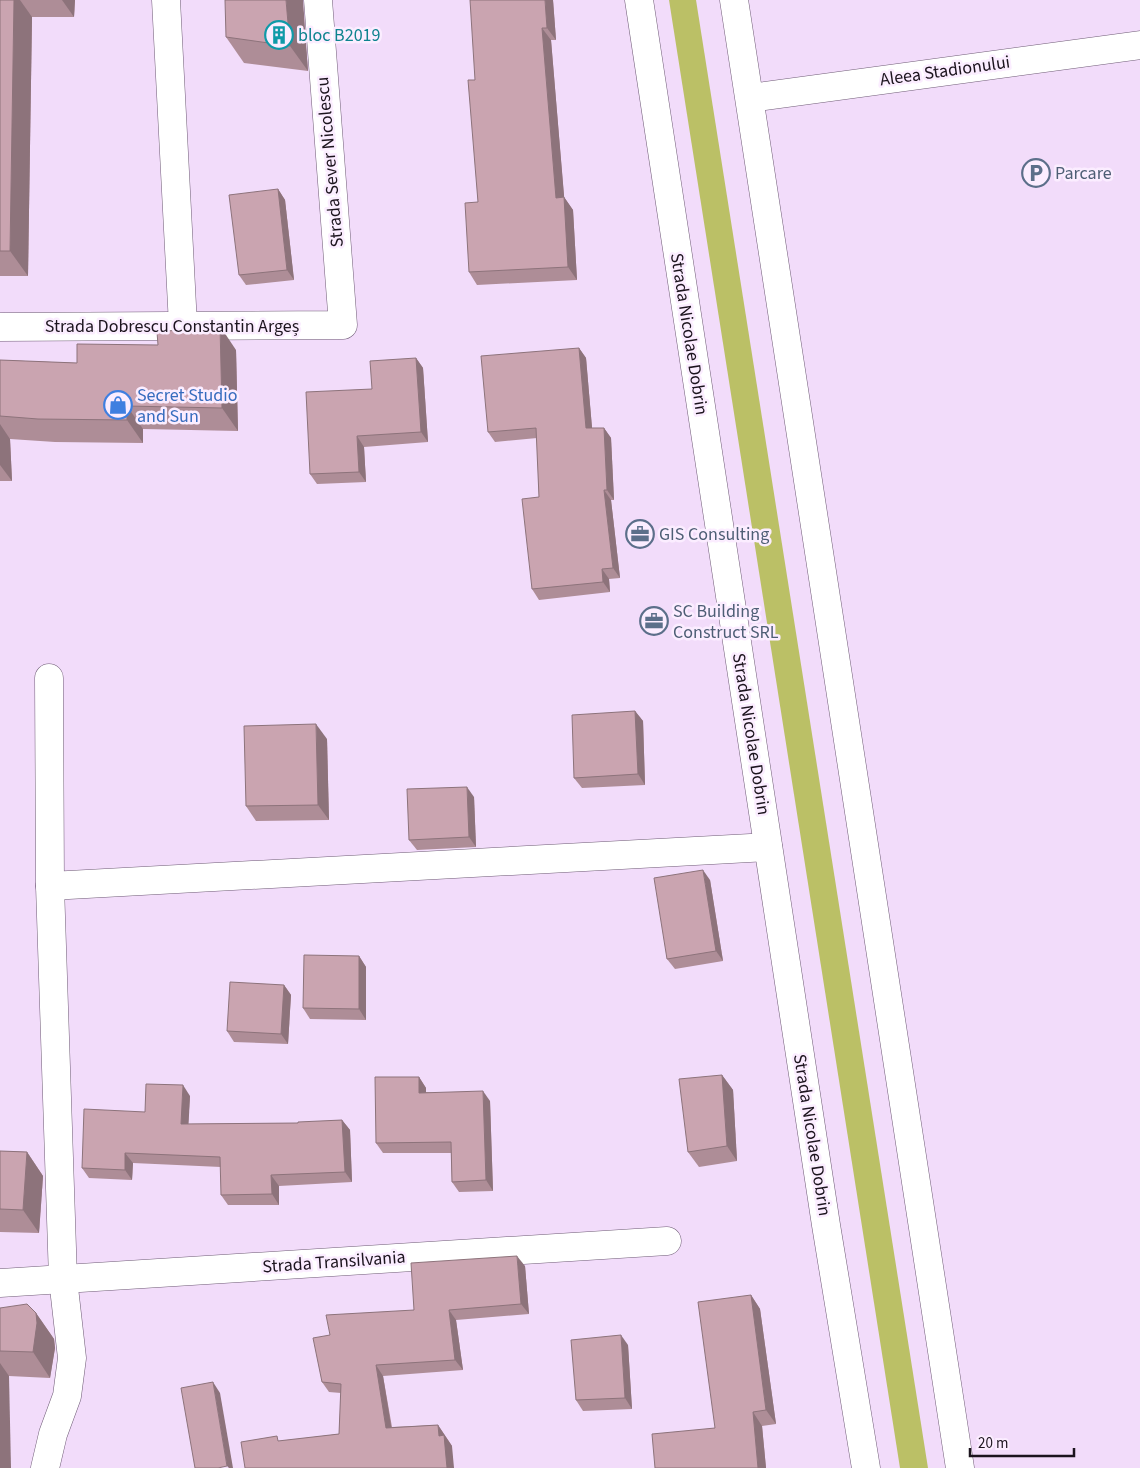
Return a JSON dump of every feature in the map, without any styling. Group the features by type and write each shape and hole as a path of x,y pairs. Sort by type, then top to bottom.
{"street":[{"path":"166,0 183,326"},
{"name":"Strada Sever Nicolescu","path":"318,0 343,325"},
{"name":"Strada Nicolae Dobrin","path":"639,0 826,1225 866,1468"},
{"path":"734,0 960,1468"},
{"name":"Aleea Stadionului","path":"750,98 1140,45"},
{"name":"Strada Dobrescu Constantin Argeș","path":"0,326 343,325"},
{"path":"45,1468 53,1434 67,1396 72,1358 62,1279 50,886 49,678"},
{"path":"50,886 768,847"},
{"name":"Strada Transilvania","path":"0,1283 667,1241"}],"green space":[{"path":"669,0 696,0 928,1468 900,1468"}],"building":[{"path":"0,0 14,0 10,251 0,251"},
{"path":"225,0 286,0 290,46 226,37"},
{"path":"470,0 545,0 547,28 542,28 556,198 564,197 568,267 469,272 465,203 478,202 468,80 475,80"},
{"path":"278,189 287,270 239,275 229,195"},
{"path":"220,326 222,408 127,406 127,420 38,419 0,416 0,360 77,363 77,344 158,345 157,332"},
{"path":"579,348 586,428 604,428 607,490 604,490 613,568 602,569 603,582 532,589 522,499 539,497 536,428 488,432 481,356"},
{"path":"416,358 421,432 357,436 359,472 310,474 306,392 372,389 370,361"},
{"path":"635,711 638,774 574,778 572,715"},
{"path":"316,724 318,805 246,806 244,726"},
{"path":"467,787 469,837 409,840 407,789"},
{"path":"703,870 716,951 667,959 654,878"},
{"path":"304,955 359,956 359,1009 303,1008"},
{"path":"230,982 284,985 281,1034 227,1031"},
{"path":"722,1075 727,1146 688,1152 679,1079"},
{"path":"375,1077 419,1077 419,1093 483,1091 486,1180 452,1182 451,1142 376,1143"},
{"path":"146,1084 183,1085 181,1124 298,1123 342,1120 345,1172 271,1175 272,1194 221,1195 220,1157 125,1153 125,1170 82,1168 84,1109 145,1112"},
{"path":"0,1151 27,1152 23,1210 0,1209"},
{"path":"517,1256 521,1304 449,1310 455,1360 376,1365 386,1428 438,1425 439,1436 444,1435 447,1468 245,1468 241,1442 277,1436 278,1441 339,1434 341,1384 322,1382 313,1338 330,1335 326,1315 414,1310 411,1263"},
{"path":"751,1295 766,1410 753,1412 758,1468 655,1468 652,1434 715,1428 698,1302"},
{"path":"27,1304 36,1313 37,1323 33,1352 0,1351 0,1308"},
{"path":"621,1335 625,1398 576,1400 571,1340"},
{"path":"213,1382 227,1466 195,1468 181,1388"}],"place":[{"name":"bloc B2019","path":"279,35"},
{"name":"Parcare","path":"1036,173"},
{"name":"Secret Studio and Sun","path":"118,405"},
{"name":"GIS Consulting","path":"640,534"},
{"name":"SC Building Construct SRL","path":"654,621"}]}
